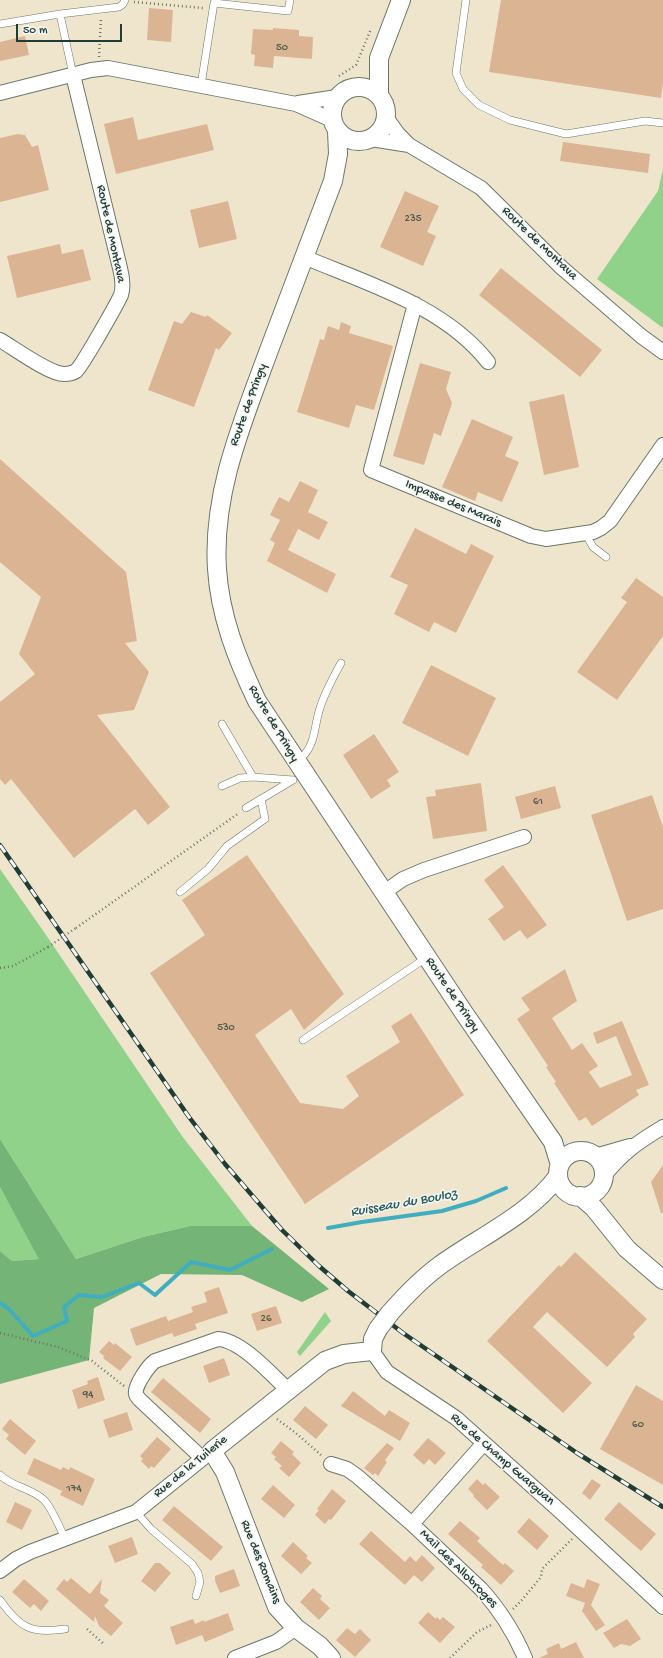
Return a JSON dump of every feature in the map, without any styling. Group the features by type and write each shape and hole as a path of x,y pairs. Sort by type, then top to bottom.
{"street":[{"path":"358,87 379,58 401,0"},
{"path":"379,58 379,96"},
{"path":"0,93 108,68 296,104 334,125 347,139 364,140 381,130 386,117 383,102 379,96 370,89 358,87 343,92 337,97 333,104 334,125"},
{"name":"Route de Montava","path":"0,340 51,371 62,374 72,373 79,367 121,293 122,277 73,75"},
{"path":"296,104 337,97"},
{"name":"Route de Montava","path":"386,117 398,134 409,145 481,188 562,268 641,336 663,352"},
{"name":"Route de Pringy","path":"334,125 338,154 333,181 246,412 227,468 220,501 217,569 223,609 242,671 257,701 298,772 554,1142 559,1170"},
{"name":"Route de Montava","path":"364,140 409,145"},
{"name":"Route de Pringy","path":"333,181 364,140"},
{"path":"304,257 415,304 436,316 455,331 480,352 488,362"},
{"name":"Impasse des Marais","path":"415,304 371,470 531,536 546,539 593,532 610,521 663,445"},
{"path":"383,893 403,879 424,870 524,837"},
{"path":"524,1209 547,1200 575,1195 590,1195 602,1182 618,1159 632,1146 663,1127"},
{"path":"554,1142 578,1151 585,1151 595,1156 602,1165 603,1201 612,1218 631,1240 663,1268"},
{"path":"595,1156 632,1146"},
{"path":"372,1351 373,1338 378,1328 406,1294 439,1266 524,1209 547,1190 567,1156 578,1151"},
{"path":"559,1170 562,1186 594,1208 627,1249 663,1280"},
{"path":"207,1455 139,1399 136,1393 136,1388 150,1364 218,1339 229,1341 242,1349 288,1390"},
{"name":"Rue de la Tuilerie","path":"0,1570 16,1559 30,1552 136,1512 288,1390 332,1358 344,1354 372,1351"},
{"name":"Rue de Champ Guarguan","path":"372,1351 381,1366 393,1378 456,1418 663,1607"},
{"name":"Mail des Allobroges","path":"412,1524 484,1443"},
{"name":"Rue des Romains","path":"207,1455 225,1472 277,1607 296,1628 320,1646 330,1658"},
{"name":"Mail des Allobroges","path":"331,1464 353,1472 412,1524 481,1589 504,1617 513,1631 525,1658"},
{"path":"241,1657 276,1642 296,1628"}],"lane":[{"path":"0,24 60,14 119,7 123,4 124,0"},
{"path":"201,85 214,3 288,11 290,0"},
{"path":"466,0 456,73 463,89 479,105 510,120 566,134 645,121 663,123"},
{"path":"60,14 73,75"},
{"path":"585,533 593,547 606,557"},
{"path":"246,808 298,772 304,756 311,746 319,710 326,691 341,663"},
{"path":"222,724 253,777"},
{"path":"222,786 240,778 298,772"},
{"path":"180,892 208,869 227,846 264,819 261,799"},
{"path":"303,1040 426,957"},
{"path":"0,1475 5,1480 37,1495 44,1500 65,1538"},
{"path":"136,1512 151,1529 192,1564 198,1573 200,1582 196,1596"},
{"path":"0,1600 16,1618 29,1629 45,1632 65,1629"}],"path":[{"path":"124,0 213,9"},
{"path":"99,69 101,9"},
{"path":"339,76 356,65 372,28"},
{"path":"0,968 13,966 48,947 246,808"},
{"path":"0,1333 58,1347 96,1363 122,1385 136,1388"},
{"path":"264,1409 297,1434 331,1464"},
{"path":"450,1658 477,1632 504,1617 521,1601 541,1577 542,1569 580,1530"},
{"path":"87,1629 105,1645"}],"green space":[{"path":"663,169 663,328 597,279 658,191"},
{"path":"0,869 182,1136 252,1226 190,1226 143,1237 76,1259 0,1139"},
{"path":"0,1139 76,1259 143,1237 190,1226 252,1226 329,1289 302,1302 242,1275 161,1274 94,1308 89,1360 0,1384 0,1251 12,1261 39,1259 0,1187"},
{"path":"0,1187 40,1259 12,1261 0,1251"},
{"path":"325,1312 331,1321 300,1356 297,1352"}],"building":[{"path":"501,0 663,0 663,82 661,98 489,72"},
{"path":"149,8 173,10 171,42 147,40"},
{"path":"273,28 299,30 299,36 313,37 312,59 274,56 273,68 254,66 255,55 251,54 253,29 273,30"},
{"path":"25,36 29,55 0,61 0,42"},
{"path":"133,117 138,140 207,124 214,150 116,174 104,124"},
{"path":"18,134 25,135 32,147 38,145 49,190 0,202 0,138"},
{"path":"563,142 650,154 648,173 560,161"},
{"path":"405,191 439,206 427,232 436,236 423,266 380,247"},
{"path":"228,201 237,239 199,248 190,210"},
{"path":"60,244 62,254 83,249 91,280 17,298 7,256"},
{"path":"501,268 602,350 580,377 479,295"},
{"path":"191,312 206,317 207,315 232,333 219,350 216,348 194,407 148,390 174,321 182,324"},
{"path":"341,322 351,326 349,333 393,346 374,410 356,405 349,428 297,412 320,339 324,340 328,326 339,330"},
{"path":"420,363 451,372 446,389 452,403 441,436 434,433 424,465 393,456"},
{"path":"564,394 579,467 544,475 529,402"},
{"path":"472,419 513,437 505,456 519,462 502,502 478,492 475,501 442,487"},
{"path":"0,459 126,572 137,641 125,643 149,672 134,710 97,715 170,807 148,825 135,809 74,858 11,779 5,785 0,779 0,702 35,674 19,654 41,597 0,562"},
{"path":"300,481 318,490 308,512 328,522 319,540 298,529 288,550 336,574 327,593 267,561 275,543 270,540 280,520 270,515 279,497 289,502"},
{"path":"415,528 466,554 471,544 494,556 456,633 434,622 429,632 394,614 408,585 390,577"},
{"path":"636,578 663,597 663,636 617,700 577,672 627,602 621,598"},
{"path":"431,665 496,698 468,756 402,723"},
{"path":"374,734 399,772 387,780 391,786 371,799 343,755"},
{"path":"481,783 487,831 433,839 426,797 436,796 435,790"},
{"path":"555,786 561,808 521,819 515,797"},
{"path":"652,795 663,827 663,909 627,921 591,815"},
{"path":"247,855 344,994 304,1030 291,1009 255,1035 300,1103 343,1109 359,1096 346,1076 400,1042 391,1026 411,1013 464,1095 305,1204 150,973 205,935 182,900"},
{"path":"503,865 547,925 527,939 520,930 504,941 488,919 504,907 484,880"},
{"path":"565,969 577,1001 552,1018 572,1050 582,1043 598,1066 589,1072 600,1088 632,1075 616,1036 597,1044 593,1033 622,1021 649,1085 636,1090 639,1095 592,1126 586,1117 579,1121 554,1083 556,1082 546,1067 548,1066 517,1019 530,1010 521,998"},
{"path":"663,1165 663,1213 661,1213 651,1182"},
{"path":"575,1252 647,1319 633,1334 635,1337 607,1367 547,1312 533,1327 592,1383 563,1413 487,1341 559,1265 561,1267"},
{"path":"219,1287 228,1313 195,1324 197,1329 174,1337 172,1333 136,1346 130,1329 166,1316 168,1321 193,1312 191,1307 207,1302 204,1292"},
{"path":"276,1306 282,1323 257,1331 251,1314"},
{"path":"109,1341 114,1345 115,1343 132,1357 120,1371 103,1358 104,1356 99,1352"},
{"path":"224,1358 230,1375 209,1383 203,1366"},
{"path":"98,1377 105,1400 78,1409 72,1390 88,1384 87,1381"},
{"path":"163,1378 211,1419 200,1433 151,1392"},
{"path":"636,1385 663,1401 663,1485 600,1449"},
{"path":"353,1391 385,1416 389,1410 410,1423 400,1441 341,1406"},
{"path":"305,1406 328,1425 316,1439 293,1420"},
{"path":"127,1412 133,1430 109,1438 103,1420"},
{"path":"10,1419 36,1441 25,1455 6,1439 9,1435 2,1429"},
{"path":"157,1437 171,1449 154,1468 151,1466 149,1469 141,1461 143,1459 140,1456"},
{"path":"428,1438 446,1453 435,1465 429,1459 424,1465 413,1455"},
{"path":"281,1441 294,1452 292,1454 301,1463 289,1477 279,1468 282,1466 274,1459 276,1457 271,1453"},
{"path":"387,1443 394,1448 385,1460 387,1462 378,1476 375,1473 373,1475 364,1468"},
{"path":"34,1458 61,1470 63,1467 69,1470 70,1467 95,1479 83,1506 60,1495 62,1491 27,1474"},
{"path":"477,1479 483,1485 485,1483 500,1497 487,1510 468,1489"},
{"path":"592,1479 601,1485 590,1500 582,1493"},
{"path":"273,1485 295,1505 284,1518 261,1499"},
{"path":"332,1489 346,1501 331,1520 329,1519 325,1524 315,1515 319,1510 317,1509"},
{"path":"15,1502 32,1510 22,1530 6,1522"},
{"path":"619,1502 656,1534 641,1551 604,1519"},
{"path":"174,1506 223,1547 211,1561 162,1520"},
{"path":"529,1518 549,1536 537,1550 517,1532"},
{"path":"460,1521 480,1538 477,1541 503,1565 505,1563 514,1571 501,1585 481,1567 483,1565 448,1534"},
{"path":"371,1531 405,1562 410,1556 416,1562 422,1555 435,1568 422,1582 414,1575 405,1585 359,1544"},
{"path":"132,1537 138,1554 115,1563 108,1546"},
{"path":"293,1542 308,1556 306,1558 312,1563 301,1574 281,1556"},
{"path":"155,1563 160,1563 171,1573 155,1592 141,1581"},
{"path":"234,1569 240,1586 220,1593 215,1581 215,1576"},
{"path":"71,1578 90,1594 102,1579 100,1593 109,1600 104,1606 123,1623 111,1636 99,1626 95,1616 94,1622 56,1589 64,1579 67,1582"},
{"path":"24,1579 49,1601 41,1611 34,1604 30,1608 12,1592"},
{"path":"587,1579 600,1584 591,1605 605,1625 596,1631 582,1611 585,1603 566,1596 571,1583 584,1588"},
{"path":"313,1588 322,1596 320,1599 330,1608 319,1620 300,1602"},
{"path":"428,1612 436,1619 437,1617 440,1620 443,1617 455,1627 440,1643 418,1623"},
{"path":"228,1613 234,1630 205,1642 202,1635 176,1645 170,1627 193,1619 195,1624 204,1620 204,1622"},
{"path":"627,1619 641,1639 630,1646 621,1644 614,1648 603,1633"},
{"path":"347,1628 355,1634 360,1629 371,1640 355,1657 336,1640"},
{"path":"576,1642 584,1658 539,1658 548,1654 546,1649 559,1643 561,1649"}],"waterway":[{"name":"Ruisseau du Bouloz","path":"328,1228 442,1211 476,1201 506,1188"},
{"name":"Ruisseau du Bouloz","path":"0,1303 9,1309 33,1336 67,1321 64,1307 79,1295 102,1297 139,1283 155,1295 191,1262 230,1270 272,1249"}],"railway":[{"path":"0,845 189,1117 225,1164 282,1230 319,1266 348,1291 403,1333 577,1453 663,1507"}]}
